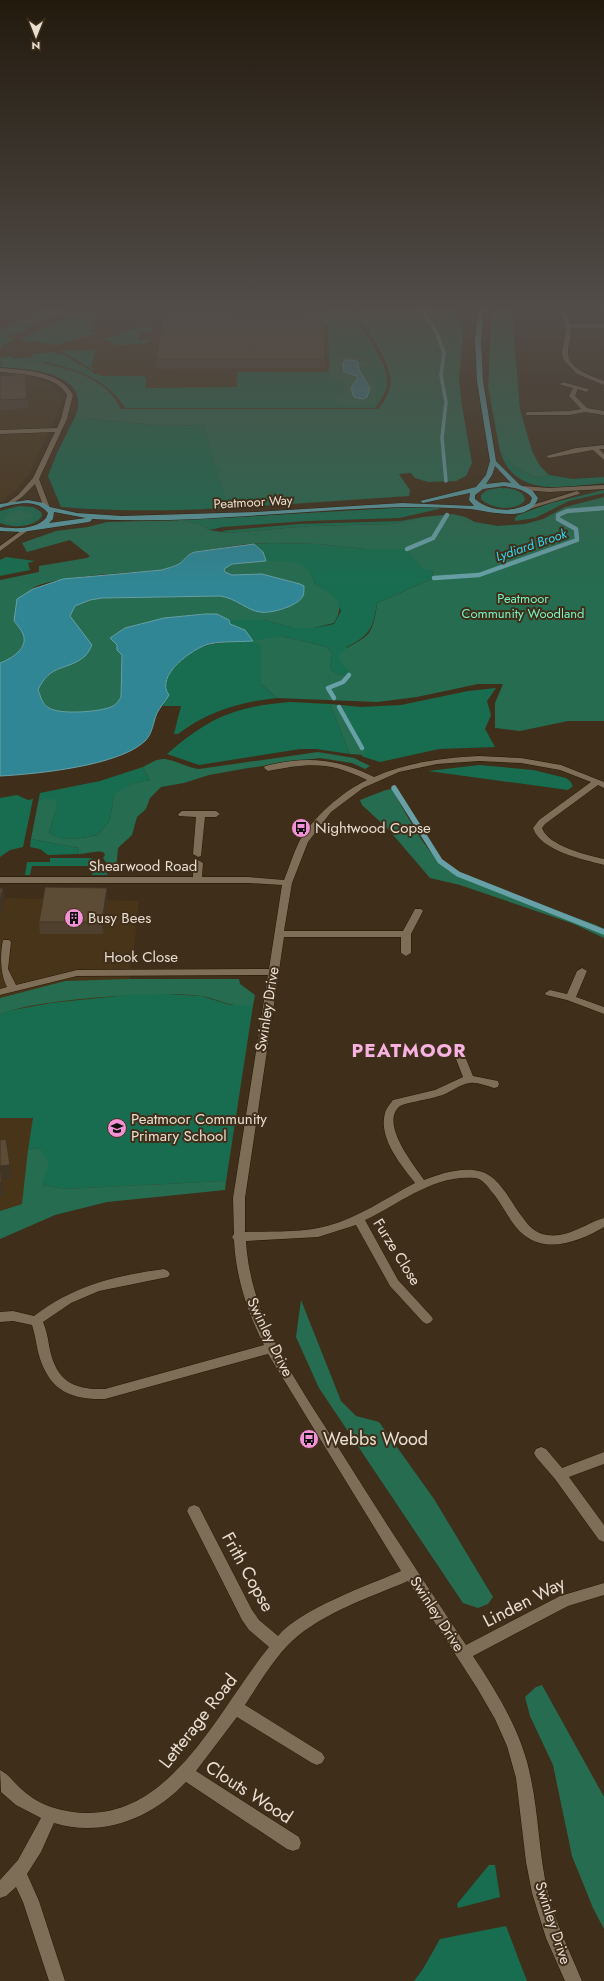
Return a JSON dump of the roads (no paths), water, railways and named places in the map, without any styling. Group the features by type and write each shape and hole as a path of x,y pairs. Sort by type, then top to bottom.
{"main road":[{"path":"483,399 493,461 489,475 479,488 472,494 472,500 478,505 495,510 515,511 533,504 535,498 531,492 520,487 493,461"},
{"name":"Peatmoor Way","path":"401,505 498,484 520,487"},
{"name":"Peatmoor Way","path":"0,506 10,503 32,503 63,513 105,518"},
{"name":"Peatmoor Way","path":"0,529 27,529 105,518 226,515 401,505 455,505 495,510"},
{"path":"37,527 50,519 51,513 48,508"}],"street":[{"path":"10,503 20,496 36,479 69,404 70,399"},
{"path":"575,399 585,410"},
{"path":"528,414 570,414 585,410 604,413"},
{"path":"0,432 58,430"},
{"path":"549,456 604,447"},
{"path":"594,448 604,458"},
{"path":"36,479 48,508"},
{"path":"520,487 549,490 604,487"},
{"path":"526,508 596,488"},
{"path":"0,549 27,529"},
{"name":"Swinley Drive","path":"574,1981 557,1945 538,1881 525,1783 516,1747 487,1691 341,1463 272,1348 249,1298 242,1268 238,1237 239,1198 278,934 287,883 295,858 312,828 336,802 371,779 402,769 437,761 491,759 548,765 600,783"},
{"path":"268,768 306,762 323,762 347,767 371,779"},
{"path":"600,783 542,822 537,830 539,837 548,842 575,854 604,862"},
{"path":"182,814 216,814"},
{"path":"197,880 201,814"},
{"name":"Shearwood Road","path":"0,880 197,880 287,883"},
{"path":"406,953 406,934 418,911"},
{"path":"278,934 319,936 375,933 406,934"},
{"path":"6,942 3,970 12,988"},
{"path":"570,998 582,971"},
{"name":"Hook Close","path":"0,992 59,976 83,972 273,972"},
{"path":"550,993 570,998 604,1011"},
{"path":"461,1059 468,1079"},
{"path":"422,1185 394,1142 389,1126 391,1110 397,1103 438,1093 468,1079 494,1084"},
{"name":"Furze Close","path":"238,1237 329,1230 358,1218 422,1185 448,1175 462,1173 476,1174 486,1178 528,1232 538,1238 560,1240 576,1236 604,1222"},
{"name":"Furze Close","path":"358,1218 394,1283 427,1319"},
{"path":"0,1316 13,1316 36,1321 63,1301 92,1287 109,1282 164,1274"},
{"path":"36,1321 42,1336 51,1372 65,1387 84,1395 105,1394 272,1348"},
{"path":"541,1453 560,1475 604,1536"},
{"path":"560,1475 604,1458"},
{"name":"Frith Copse","path":"194,1511 247,1615 254,1625 278,1645"},
{"name":"Letterage Road","path":"0,1778 7,1788 25,1803 50,1815 78,1821 93,1822 123,1816 152,1802 185,1773 235,1707 278,1645 298,1627 325,1612 411,1573"},
{"name":"Linden Way","path":"463,1654 565,1601 586,1593 604,1589"},
{"path":"235,1707 317,1758"},
{"name":"Clouts Wood","path":"185,1773 293,1843"},
{"path":"0,1890 19,1874 33,1851 50,1815"},
{"path":"19,1874 31,1901 57,1981"}],"water":[{"path":"254,544 263,552 266,561 232,564 224,569 225,572 232,575 262,574 300,584 304,586 303,596 300,600 290,606 271,612 255,611 231,599 220,596 102,598 90,600 75,606 70,616 92,645 85,656 79,661 54,671 43,681 38,690 41,698 49,708 54,710 81,712 100,710 113,706 117,703 121,697 122,655 117,650 117,645 110,638 125,628 164,618 217,614 229,620 230,624 245,630 253,641 209,644 194,651 177,664 167,680 166,688 169,695 157,713 150,735 133,750 97,763 55,771 0,776 0,663 14,656 23,644 24,639 22,632 14,621 17,599 33,589 63,579 162,570 179,564 195,552"}],"waterway":[{"path":"446,399 442,438 446,481"},
{"name":"Lydiard Brook","path":"434,578 479,575 577,540 576,529 558,519 558,515 567,511 604,508 597,509"},
{"path":"407,549 433,538 447,515"},
{"path":"334,698 328,688 343,682 349,675"},
{"path":"339,707 362,748"},
{"path":"394,788 440,861 458,874 604,932"}],"place":[{"name":"Nightwood Copse","path":"301,828"},
{"name":"Busy Bees","path":"74,918"},
{"name":"Peatmoor Community Primary School","path":"117,1128"},
{"name":"Webbs Wood","path":"309,1439"}],"district":[{"name":"PEATMOOR","path":"409,1050"}],"park label":[{"name":"Peatmoor Community Woodland","path":"523,606"}]}
